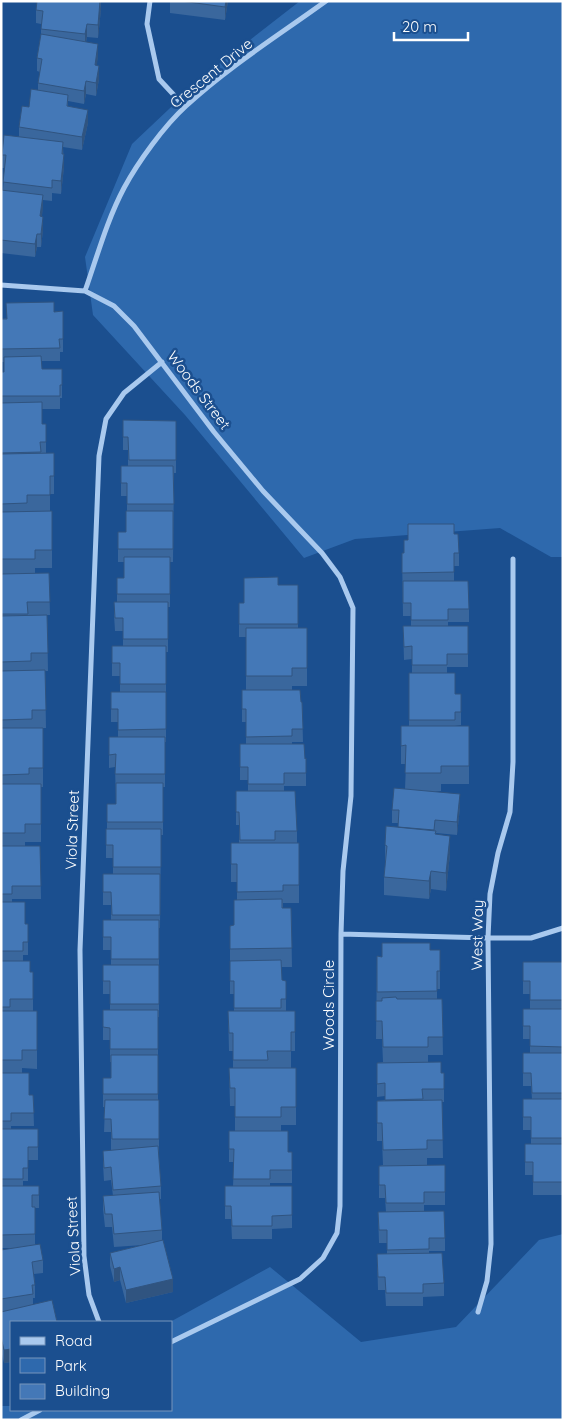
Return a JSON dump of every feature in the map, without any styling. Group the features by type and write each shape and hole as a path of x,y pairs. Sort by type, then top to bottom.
{"street":[{"path":"150,1 147,24 159,79 185,107"},
{"name":"Crescent Drive","path":"85,291 124,188 148,150 185,107 230,70 326,1"},
{"name":"Woods Street","path":"1,285 85,291 114,306 134,326 214,432 263,491 322,553 340,577"},
{"name":"Viola Street","path":"99,1321 89,1295 84,1256 80,950 99,456 106,419 124,393 162,362"},
{"name":"West Way","path":"478,1312 487,1281 491,1244 488,938 490,894 498,853 510,812 513,752 513,560"},
{"name":"Woods Circle","path":"172,1342 300,1278 323,1258 337,1233 340,1206 341,934 344,871 351,796 352,608 340,577"},
{"path":"341,934 531,938 563,928"},
{"path":"21,1420 38,1411"}],"green space":[{"path":"300,1 563,1 563,557 551,557 500,528 355,539 304,558 185,415 93,315 85,257 132,144 205,75"},
{"path":"563,1234 563,1420 1,1420 1,1406 10,1406 10,1411 172,1411 172,1321 270,1267 361,1342 456,1327 539,1240"}],"building":[{"path":"37,1 100,1 98,25 87,24 85,34 41,29 43,11 36,10"},
{"path":"181,1 226,1 225,7"},
{"path":"41,34 98,44 95,65 99,66 96,83 86,81 84,91 38,83 42,59 37,58"},
{"path":"31,89 68,95 67,106 88,110 82,137 19,127 22,106 29,107"},
{"path":"4,135 63,142 62,154 64,154 61,181 52,180 52,188 3,182 6,155 2,155"},
{"path":"1,190 43,195 40,216 43,217 41,234 37,234 35,244 1,240"},
{"path":"54,302 54,312 63,311 63,339 59,339 60,348 1,349 1,319 7,319 6,303"},
{"path":"41,356 42,369 62,369 60,396 1,396 1,372 4,372 4,357"},
{"path":"42,402 42,424 46,424 46,442 40,442 41,452 1,453 1,403"},
{"path":"123,420 176,421 176,460 129,460 128,437 123,437"},
{"path":"54,453 54,476 50,476 50,495 27,495 27,503 1,504 1,454"},
{"path":"121,466 173,466 174,504 127,504 127,483 121,483"},
{"path":"52,511 52,550 35,550 35,559 1,559 1,512"},
{"path":"126,511 173,511 173,549 118,549 118,532 126,532"},
{"path":"408,524 454,524 454,534 458,534 459,553 454,553 454,572 402,573 402,553 404,553 404,540 408,540"},
{"path":"124,557 170,557 170,594 117,594 117,578 124,578"},
{"path":"49,573 50,602 27,602 28,614 1,614 1,574"},
{"path":"278,577 278,585 298,585 298,624 239,624 239,603 244,603 244,578"},
{"path":"403,581 468,581 469,609 448,609 448,620 411,620 411,603 403,603"},
{"path":"114,602 168,602 168,639 123,639 123,618 115,618"},
{"path":"47,615 48,653 31,653 31,661 1,662 1,616"},
{"path":"403,626 468,626 468,654 447,654 447,665 412,665 412,646 404,647"},
{"path":"246,628 307,628 307,668 292,668 292,676 246,676"},
{"path":"112,646 166,646 166,684 120,684 120,663 112,663"},
{"path":"45,670 46,710 32,710 32,719 1,720 1,671"},
{"path":"409,673 455,673 455,694 461,694 461,712 455,712 455,720 409,720"},
{"path":"242,690 300,690 303,729 292,729 292,736 246,737 246,709 242,709"},
{"path":"111,692 166,692 166,729 118,730 118,709 111,709"},
{"path":"401,726 469,726 469,766 441,766 441,773 405,773 406,745 401,746"},
{"path":"1,728 43,728 43,768 29,768 29,774 1,775"},
{"path":"109,737 165,737 165,774 115,774 116,754 109,755"},
{"path":"240,744 304,744 306,773 284,773 284,784 248,784 248,767 240,767"},
{"path":"116,783 163,783 163,822 107,822 107,804 116,804"},
{"path":"1,784 41,784 41,824 25,824 25,833 1,833"},
{"path":"394,788 460,794 457,822 435,820 434,830 398,827 399,810 392,810"},
{"path":"236,791 295,791 297,831 275,831 275,840 240,840 239,812 236,812"},
{"path":"386,826 436,831 435,834 450,836 446,873 431,871 429,881 384,877 387,846 385,845"},
{"path":"106,829 161,829 161,867 113,867 113,845 106,845"},
{"path":"231,843 299,843 299,885 283,885 283,891 237,892 237,864 231,864"},
{"path":"1,846 40,846 41,886 12,886 12,894 1,894"},
{"path":"103,874 160,874 160,915 112,915 111,892 103,892"},
{"path":"282,899 282,908 291,908 292,948 230,949 230,926 234,925 234,900"},
{"path":"1,902 25,902 25,924 28,924 28,942 23,942 23,951 1,951"},
{"path":"103,920 159,920 159,959 111,959 111,937 103,937"},
{"path":"382,943 430,943 430,950 440,950 440,971 437,971 437,991 377,992 377,956 382,957"},
{"path":"281,960 282,980 286,981 286,999 281,999 281,1008 234,1008 234,981 230,981 230,961"},
{"path":"1,961 30,961 30,972 33,972 33,999 10,999 10,1007 1,1007"},
{"path":"523,962 563,962 563,1000 530,1000 530,981 523,981"},
{"path":"103,965 159,965 159,1004 110,1004 110,981 103,981"},
{"path":"396,997 397,999 442,999 443,1037 428,1037 428,1047 383,1047 382,1021 376,1021 376,1001 382,1001 382,998"},
{"path":"523,1009 563,1009 563,1047 530,1046 530,1026 523,1026"},
{"path":"103,1010 158,1010 158,1049 110,1049 110,1028 103,1027"},
{"path":"1,1011 37,1011 37,1050 22,1050 22,1060 1,1060"},
{"path":"228,1011 295,1011 295,1032 291,1032 291,1051 267,1051 268,1060 233,1060 233,1033 229,1033"},
{"path":"523,1053 563,1053 563,1093 532,1093 531,1073 523,1073"},
{"path":"111,1055 158,1055 158,1094 103,1094 103,1078 111,1078"},
{"path":"441,1062 441,1073 444,1073 444,1089 422,1089 423,1099 385,1100 385,1083 377,1084 377,1063"},
{"path":"229,1068 296,1068 296,1107 281,1107 281,1117 235,1117 235,1088 230,1088"},
{"path":"1,1073 29,1073 29,1095 33,1095 34,1113 11,1113 11,1121 1,1121"},
{"path":"523,1099 563,1099 563,1138 531,1138 531,1117 523,1117"},
{"path":"105,1100 159,1100 159,1139 112,1139 111,1119 104,1119"},
{"path":"442,1100 443,1140 427,1140 427,1149 383,1150 382,1123 377,1123 377,1101"},
{"path":"1,1129 38,1129 38,1147 28,1147 28,1168 23,1168 23,1179 1,1179"},
{"path":"229,1131 288,1131 288,1152 292,1152 292,1170 270,1170 270,1179 233,1179 234,1149 229,1149"},
{"path":"525,1144 563,1144 563,1182 533,1182 533,1162 525,1162"},
{"path":"158,1146 161,1186 113,1190 111,1167 104,1168 103,1151"},
{"path":"445,1165 445,1192 424,1192 424,1203 386,1203 385,1185 379,1185 379,1166"},
{"path":"1,1186 39,1186 39,1195 32,1195 32,1207 35,1207 35,1234 1,1235"},
{"path":"225,1186 292,1186 292,1215 272,1216 272,1226 232,1226 231,1206 225,1206"},
{"path":"159,1192 162,1230 114,1234 112,1214 105,1214 103,1196"},
{"path":"444,1211 445,1238 429,1238 429,1249 387,1250 387,1230 379,1230 378,1212"},
{"path":"163,1240 173,1279 126,1290 120,1267 114,1269 110,1253"},
{"path":"40,1244 43,1260 32,1262 35,1285 32,1285 33,1294 1,1299 1,1250"},
{"path":"442,1253 444,1283 423,1284 423,1293 386,1293 385,1277 378,1277 377,1254"},
{"path":"52,1300 57,1321 10,1321 10,1349 4,1350 1,1337 1,1312"}]}
